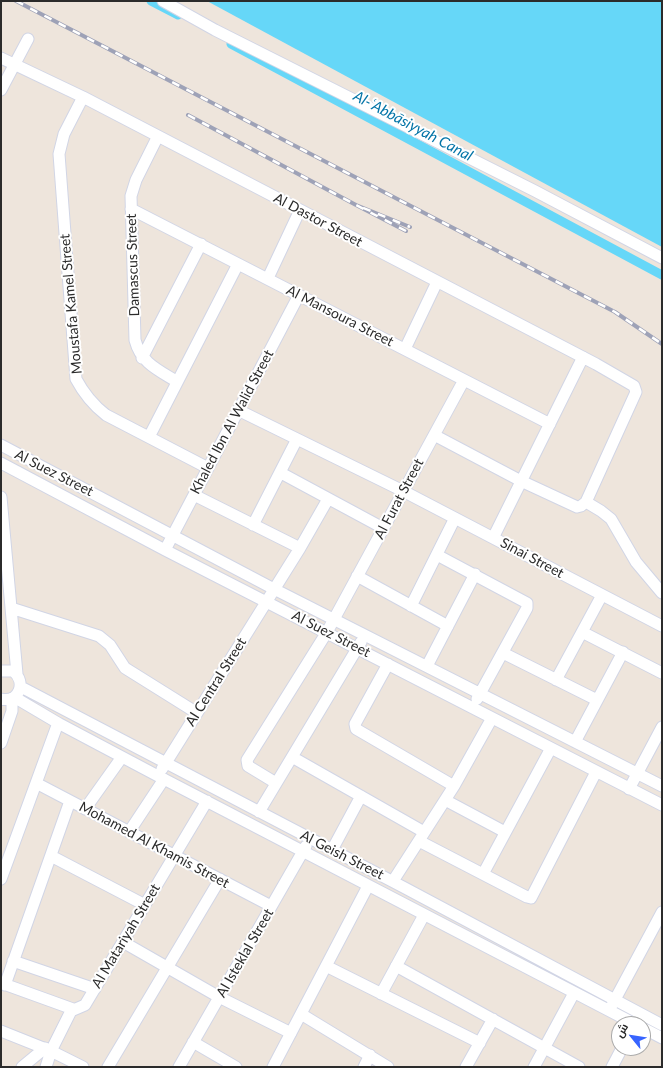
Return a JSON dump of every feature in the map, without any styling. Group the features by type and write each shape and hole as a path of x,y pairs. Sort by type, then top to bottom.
{"street":[{"path":"163,1 215,30 535,191 662,258"},
{"path":"1,90 28,39"},
{"name":"Al Dastor Street","path":"1,58 83,97 583,357 634,386 636,395 586,502"},
{"name":"Moustafa Kamel Street","path":"83,97 64,134 59,154 76,379 84,393 94,405 106,415 208,468"},
{"name":"Damascus Street","path":"142,358 135,340 131,208 136,180 158,136"},
{"name":"Al Mansoura Street","path":"131,208 550,424"},
{"path":"268,278 300,210"},
{"path":"176,381 153,367 142,358 201,244"},
{"path":"149,437 176,381 238,264"},
{"path":"405,349 437,282"},
{"name":"Khaled Ibn Al Walid Street","path":"165,550 299,295"},
{"path":"493,538 583,357"},
{"name":"Al Furat Street","path":"276,783 249,767 247,762 327,632 464,380"},
{"name":"Sinai Street","path":"238,410 403,491 662,626"},
{"path":"434,435 521,481 578,507 584,505 586,502 602,511 611,519 636,562 662,593"},
{"path":"252,524 281,473 297,439"},
{"name":"Al Suez Street","path":"1,445 365,635 662,786"},
{"name":"Al Suez Street","path":"1,463 165,550 662,805"},
{"path":"281,473 383,528"},
{"path":"194,495 300,548"},
{"path":"1,497 17,674 21,687 9,698 12,711 1,743"},
{"name":"Al Central Street","path":"129,832 161,777 166,763 300,548 328,499"},
{"path":"411,606 455,518"},
{"path":"437,555 526,601 527,608 472,707"},
{"path":"427,666 475,574"},
{"path":"357,576 448,626"},
{"path":"556,680 602,595"},
{"path":"11,608 99,636 110,645 125,668 197,714"},
{"path":"582,632 662,673"},
{"path":"259,812 365,635"},
{"path":"575,742 623,652"},
{"path":"503,653 597,700"},
{"path":"388,664 355,724 356,729 454,786"},
{"path":"1,671 9,670 17,674"},
{"name":"Al Geish Street","path":"21,687 310,838 662,1025"},
{"name":"Al Geish Street","path":"9,698 618,1016"},
{"path":"392,882 454,786 492,718"},
{"path":"1,879 58,723"},
{"path":"629,789 662,727"},
{"path":"483,874 551,748"},
{"path":"85,809 122,757"},
{"path":"292,757 361,796 483,874 526,897 533,897 596,772"},
{"name":"Mohamed Al Khamis Street","path":"36,783 271,906"},
{"path":"332,850 361,796"},
{"path":"445,800 505,832"},
{"path":"70,801 14,961 3,984 73,1009"},
{"name":"Al Matariyah Street","path":"46,1067 48,1050 73,1009 84,1006 95,989 207,801"},
{"name":"Al Isteklal Street","path":"179,1067 310,838"},
{"path":"51,856 145,905"},
{"path":"108,1067 220,879"},
{"path":"273,1067 368,886"},
{"path":"398,901 404,888"},
{"path":"608,1011 662,912"},
{"path":"381,994 424,915"},
{"path":"123,942 219,997 291,1033"},
{"path":"14,961 95,989"},
{"path":"326,966 480,1043"},
{"path":"396,966 575,1066"},
{"path":"534,1067 574,993"},
{"path":"301,1014 388,1067"},
{"path":"466,1067 493,1020"},
{"path":"1,1031 48,1050 83,1067"},
{"path":"651,1032 662,1038"},
{"path":"194,1042 236,1067"},
{"path":"22,1067 48,1050"},
{"path":"364,1067 370,1056"},
{"path":"612,1067 618,1056"}],"water":[{"path":"207,1 662,1 662,247"}],"waterway":[{"name":"Al-ʿAbbāsiyyah Canal","path":"151,1 178,15"},
{"name":"Al-ʿAbbāsiyyah Canal","path":"231,44 662,275"}],"railway":[{"path":"16,1 615,312 662,344"},
{"path":"188,115 356,205"},
{"path":"406,231 356,205 410,227"}]}
